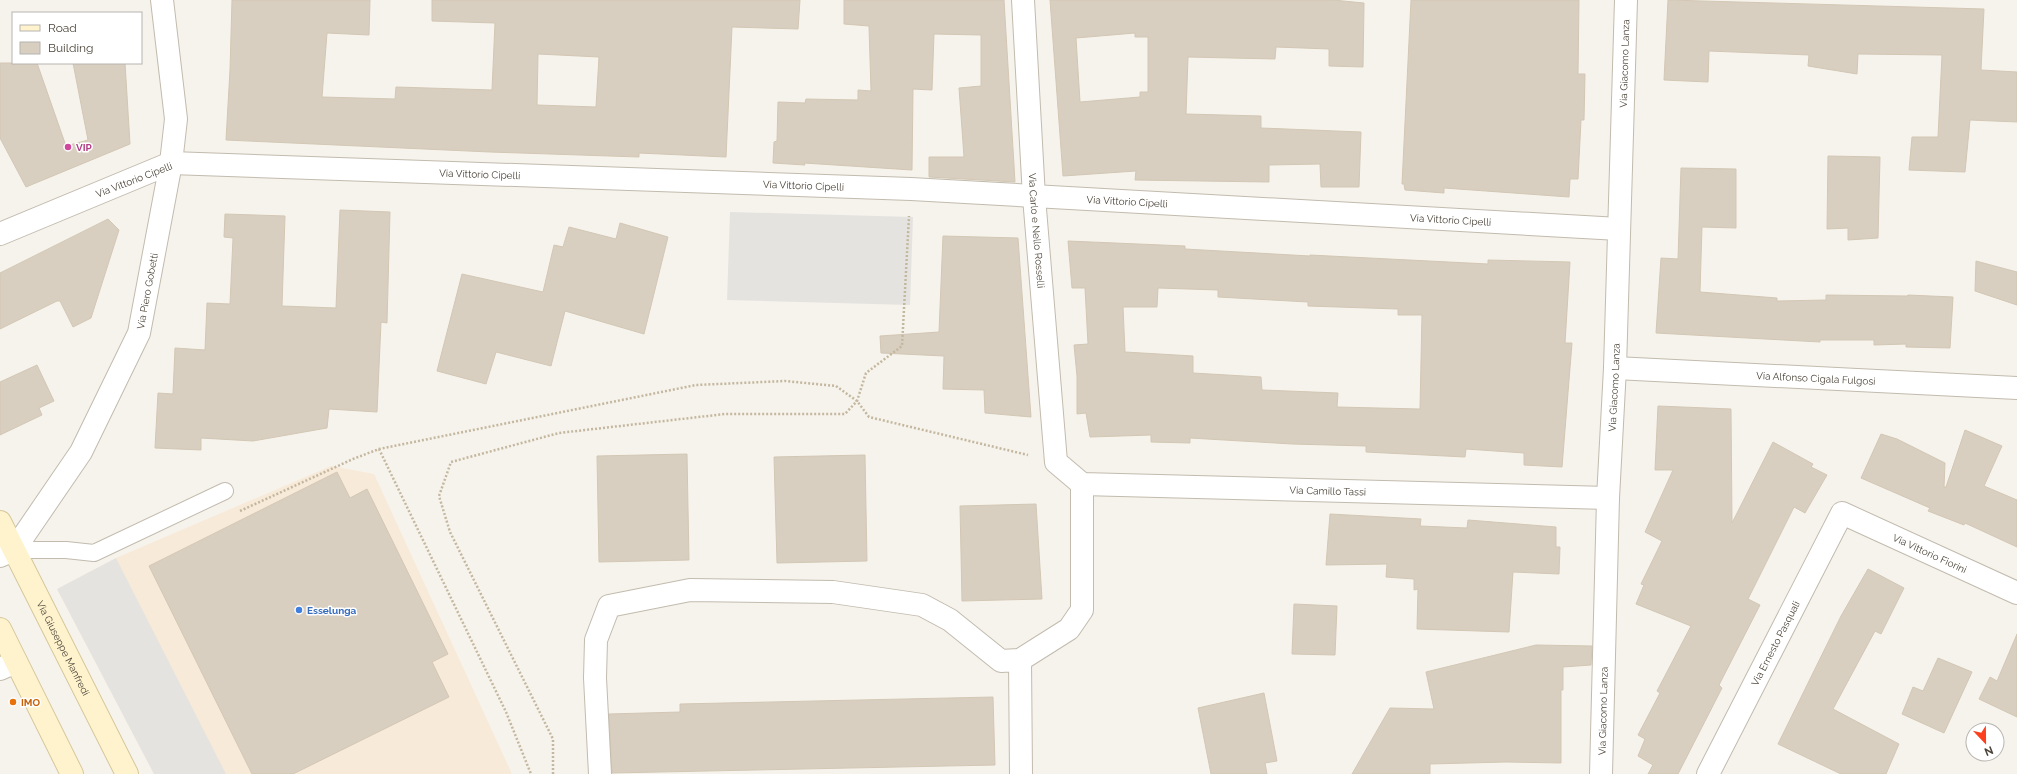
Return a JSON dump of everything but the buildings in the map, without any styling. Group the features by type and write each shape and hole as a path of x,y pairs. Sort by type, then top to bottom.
{"main road":[{"name":"Via Giuseppe Manfredi","path":"0,522 7,553 127,774"},
{"path":"0,629 8,665 72,774"}],"street":[{"name":"Via Piero Gobetti","path":"7,553 80,452 139,333 171,163 176,119 162,0"},
{"name":"Via Carlo e Nello Rosselli","path":"1023,0 1034,197 1056,462"},
{"name":"Via Giacomo Lanza","path":"1601,774 1608,498 1615,368 1626,0"},
{"name":"Via Vittorio Cipelli","path":"0,234 171,163 911,189 1619,229"},
{"name":"Via Alfonso Cigala Fulgosi","path":"1615,368 2017,388"},
{"path":"600,774 595,678 596,640 609,606 690,590 833,592 922,605 950,620 1001,661 1020,660 1069,629 1082,610 1082,484 1056,462"},
{"name":"Via Camillo Tassi","path":"1082,484 1608,498"},
{"name":"Via Vittorio Fiorini","path":"1842,514 2017,593"},
{"name":"Via Ernesto Pasquali","path":"1708,774 1842,514"},
{"path":"1020,660 1021,774"}],"lane":[{"path":"7,553 66,550 94,553 224,491"}],"path":[{"path":"553,774 553,739 450,532 439,496 451,462 559,433 725,414 845,414 857,401 866,373 902,346 911,189"},
{"path":"233,515 352,459 379,449 696,385 785,381 836,386 857,401 869,417 1056,462"},
{"path":"379,449 506,712 531,774"}],"shaded area":[{"path":"730,212 913,217 910,305 727,300"},
{"name":"Esselunga","path":"331,466 374,474 512,774 154,774 57,589 116,558"},
{"path":"116,558 226,774 154,774 57,589"}],"place":[{"name":"VIP","path":"68,147"},
{"name":"Esselunga","path":"299,610"},
{"name":"IMO","path":"13,702"}]}
